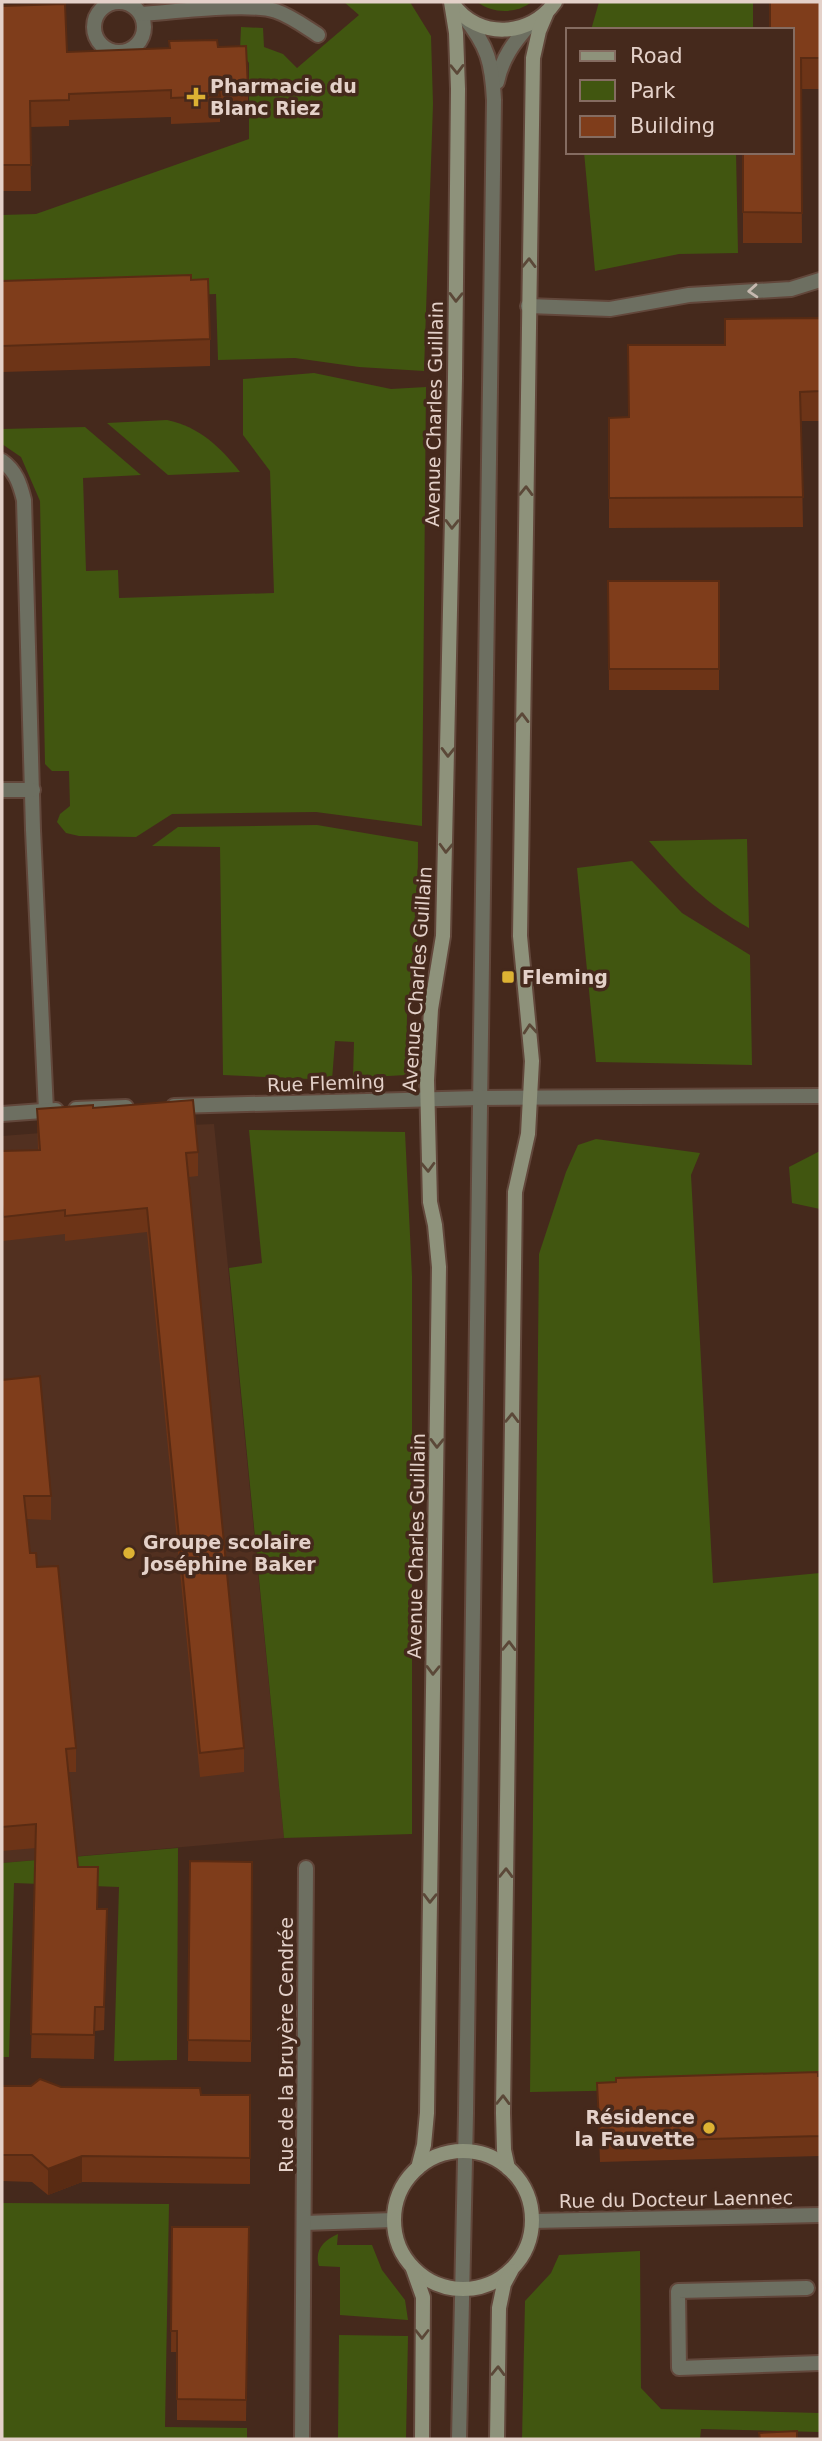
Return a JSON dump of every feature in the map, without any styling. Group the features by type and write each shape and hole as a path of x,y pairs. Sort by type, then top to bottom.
{"street":[{"path":"125,2 141,14 145,30 142,38 130,50 114,52 106,49 95,36 95,19 105,4 125,2"},
{"path":"451,2 487,49 494,100 459,2439"},
{"name":"Avenue Charles Guillain","path":"418,2168 424,2145 427,2113 439,1292 438,1245 430,1202 427,1099 431,1009 443,936 446,839 458,89 456,33 451,2"},
{"path":"141,14 254,7 273,9 318,35"},
{"path":"494,100 504,59 517,38 551,7"},
{"path":"508,2168 504,2150 503,2113 515,1192 528,1134 532,1097 531,1031 520,936 528,306 533,58 539,31 551,7"},
{"path":"464,17 491,29 511,30 530,24"},
{"path":"528,306 610,309 689,295 791,289 820,280"},
{"path":"2,461 19,481 24,500 46,1111"},
{"path":"2,790 33,790"},
{"name":"Rue Fleming","path":"166,1106 532,1097 820,1096"},
{"path":"2,1114 139,1107"},
{"name":"Rue de la Bruyère Cendrée","path":"302,2439 306,1868"},
{"path":"422,2439 423,2297 413,2268 401,2251 394,2220 400,2192 418,2168 440,2155 465,2151 488,2156 508,2168 520,2181 528,2196 532,2221 527,2247 504,2284 499,2308 497,2439"},
{"name":"Rue du Docteur Laennec","path":"532,2221 820,2215"},
{"path":"304,2222 394,2220"},
{"path":"413,2268 430,2281 463,2289 495,2281 512,2268"},
{"path":"807,2288 678,2291 679,2368 820,2363"}],"shaded area":[{"name":"Groupe scolaire Joséphine Baker","path":"214,1124 284,1838 2,1863 2,1136"}],"green space":[{"path":"344,2 410,2 431,36 433,104 424,371 359,367 295,358 218,360 216,294 2,302 2,215 36,214 249,139 249,63 240,50 241,27 263,28 264,47 283,54 297,68 359,15"},
{"path":"477,2 532,2 519,9 504,11 490,9"},
{"path":"599,2 768,2 753,3 753,28 592,28"},
{"path":"584,154 736,154 738,253 679,254 595,271"},
{"path":"314,373 391,389 426,387 422,826 316,812 172,814 136,837 79,836 66,833 57,822 60,814 70,806 69,771 52,771 45,764 40,501 21,457 2,444 2,429 85,427 141,475 83,478 86,571 118,570 119,598 274,593 270,471 243,435 243,379"},
{"path":"167,420 190,428 208,439 240,472 168,475 107,423"},
{"path":"317,825 418,842 417,966 407,1015 406,1075 353,1078 354,1042 335,1041 332,1080 223,1075 220,847 152,846 178,827"},
{"path":"747,839 749,928 695,889 649,841"},
{"path":"632,861 682,913 750,955 752,1065 596,1062 577,868"},
{"path":"249,1130 405,1132 412,1276 412,1834 284,1838 229,1268 262,1263"},
{"path":"596,1139 700,1153 691,1175 713,1583 820,1573 820,2087 530,2092 539,1254 566,1172 578,1145"},
{"path":"820,1151 820,1209 792,1203 789,1167"},
{"path":"178,1848 177,2060 114,2061 119,1887 14,1883 9,2057 2,2057 2,1863"},
{"path":"2,2203 169,2204 165,2427 247,2428 247,2439 2,2439"},
{"path":"338,2234 337,2245 372,2245 382,2270 405,2300 408,2320 340,2315 340,2267 319,2266 318,2260 321,2246"},
{"path":"640,2251 641,2388 661,2409 820,2413 819,2432 701,2429 700,2439 522,2439 525,2301 551,2273 559,2255"},
{"path":"339,2335 408,2336 406,2439 338,2439"}],"building":[{"path":"770,2 820,2 820,58 801,58 802,213 743,212 743,154 794,154 794,28 770,28"},
{"path":"65,4 67,52 170,48 169,41 217,40 218,47 246,46 248,88 219,89 220,96 171,98 171,90 69,94 69,100 30,101 31,165 2,165 2,6"},
{"path":"191,275 191,280 208,279 210,339 2,346 2,281"},
{"path":"820,318 820,391 800,392 803,497 609,498 609,418 629,417 628,345 725,345 725,319"},
{"path":"608,581 719,581 719,669 609,669"},
{"path":"193,1100 198,1152 186,1153 244,1748 200,1753 147,1208 65,1216 65,1210 3,1217 2,1204 2,1151 40,1150 37,1109 93,1105 93,1108"},
{"path":"40,1376 51,1496 24,1496 30,1553 36,1553 37,1567 58,1566 76,1748 66,1749 78,1867 98,1867 97,1909 107,1909 104,2007 95,2007 94,2035 31,2034 36,1824 2,1827 2,1380"},
{"path":"190,1861 252,1862 251,2041 188,2040"},
{"name":"Résidence la Fauvette","path":"818,2072 820,2136 600,2142 597,2083 616,2082 616,2078"},
{"path":"40,2079 61,2087 200,2088 201,2095 250,2095 250,2158 82,2156 48,2169 32,2155 2,2155 2,2086 31,2086"},
{"path":"172,2227 249,2227 246,2400 177,2399 177,2331 171,2331"},
{"path":"797,2431 797,2439 760,2439 759,2433"}],"place":[{"name":"Pharmacie du Blanc Riez","path":"196,97"},
{"name":"Fleming","path":"508,977"},
{"name":"Groupe scolaire Joséphine Baker","path":"129,1553"},
{"name":"Résidence la Fauvette","path":"709,2128"}]}
